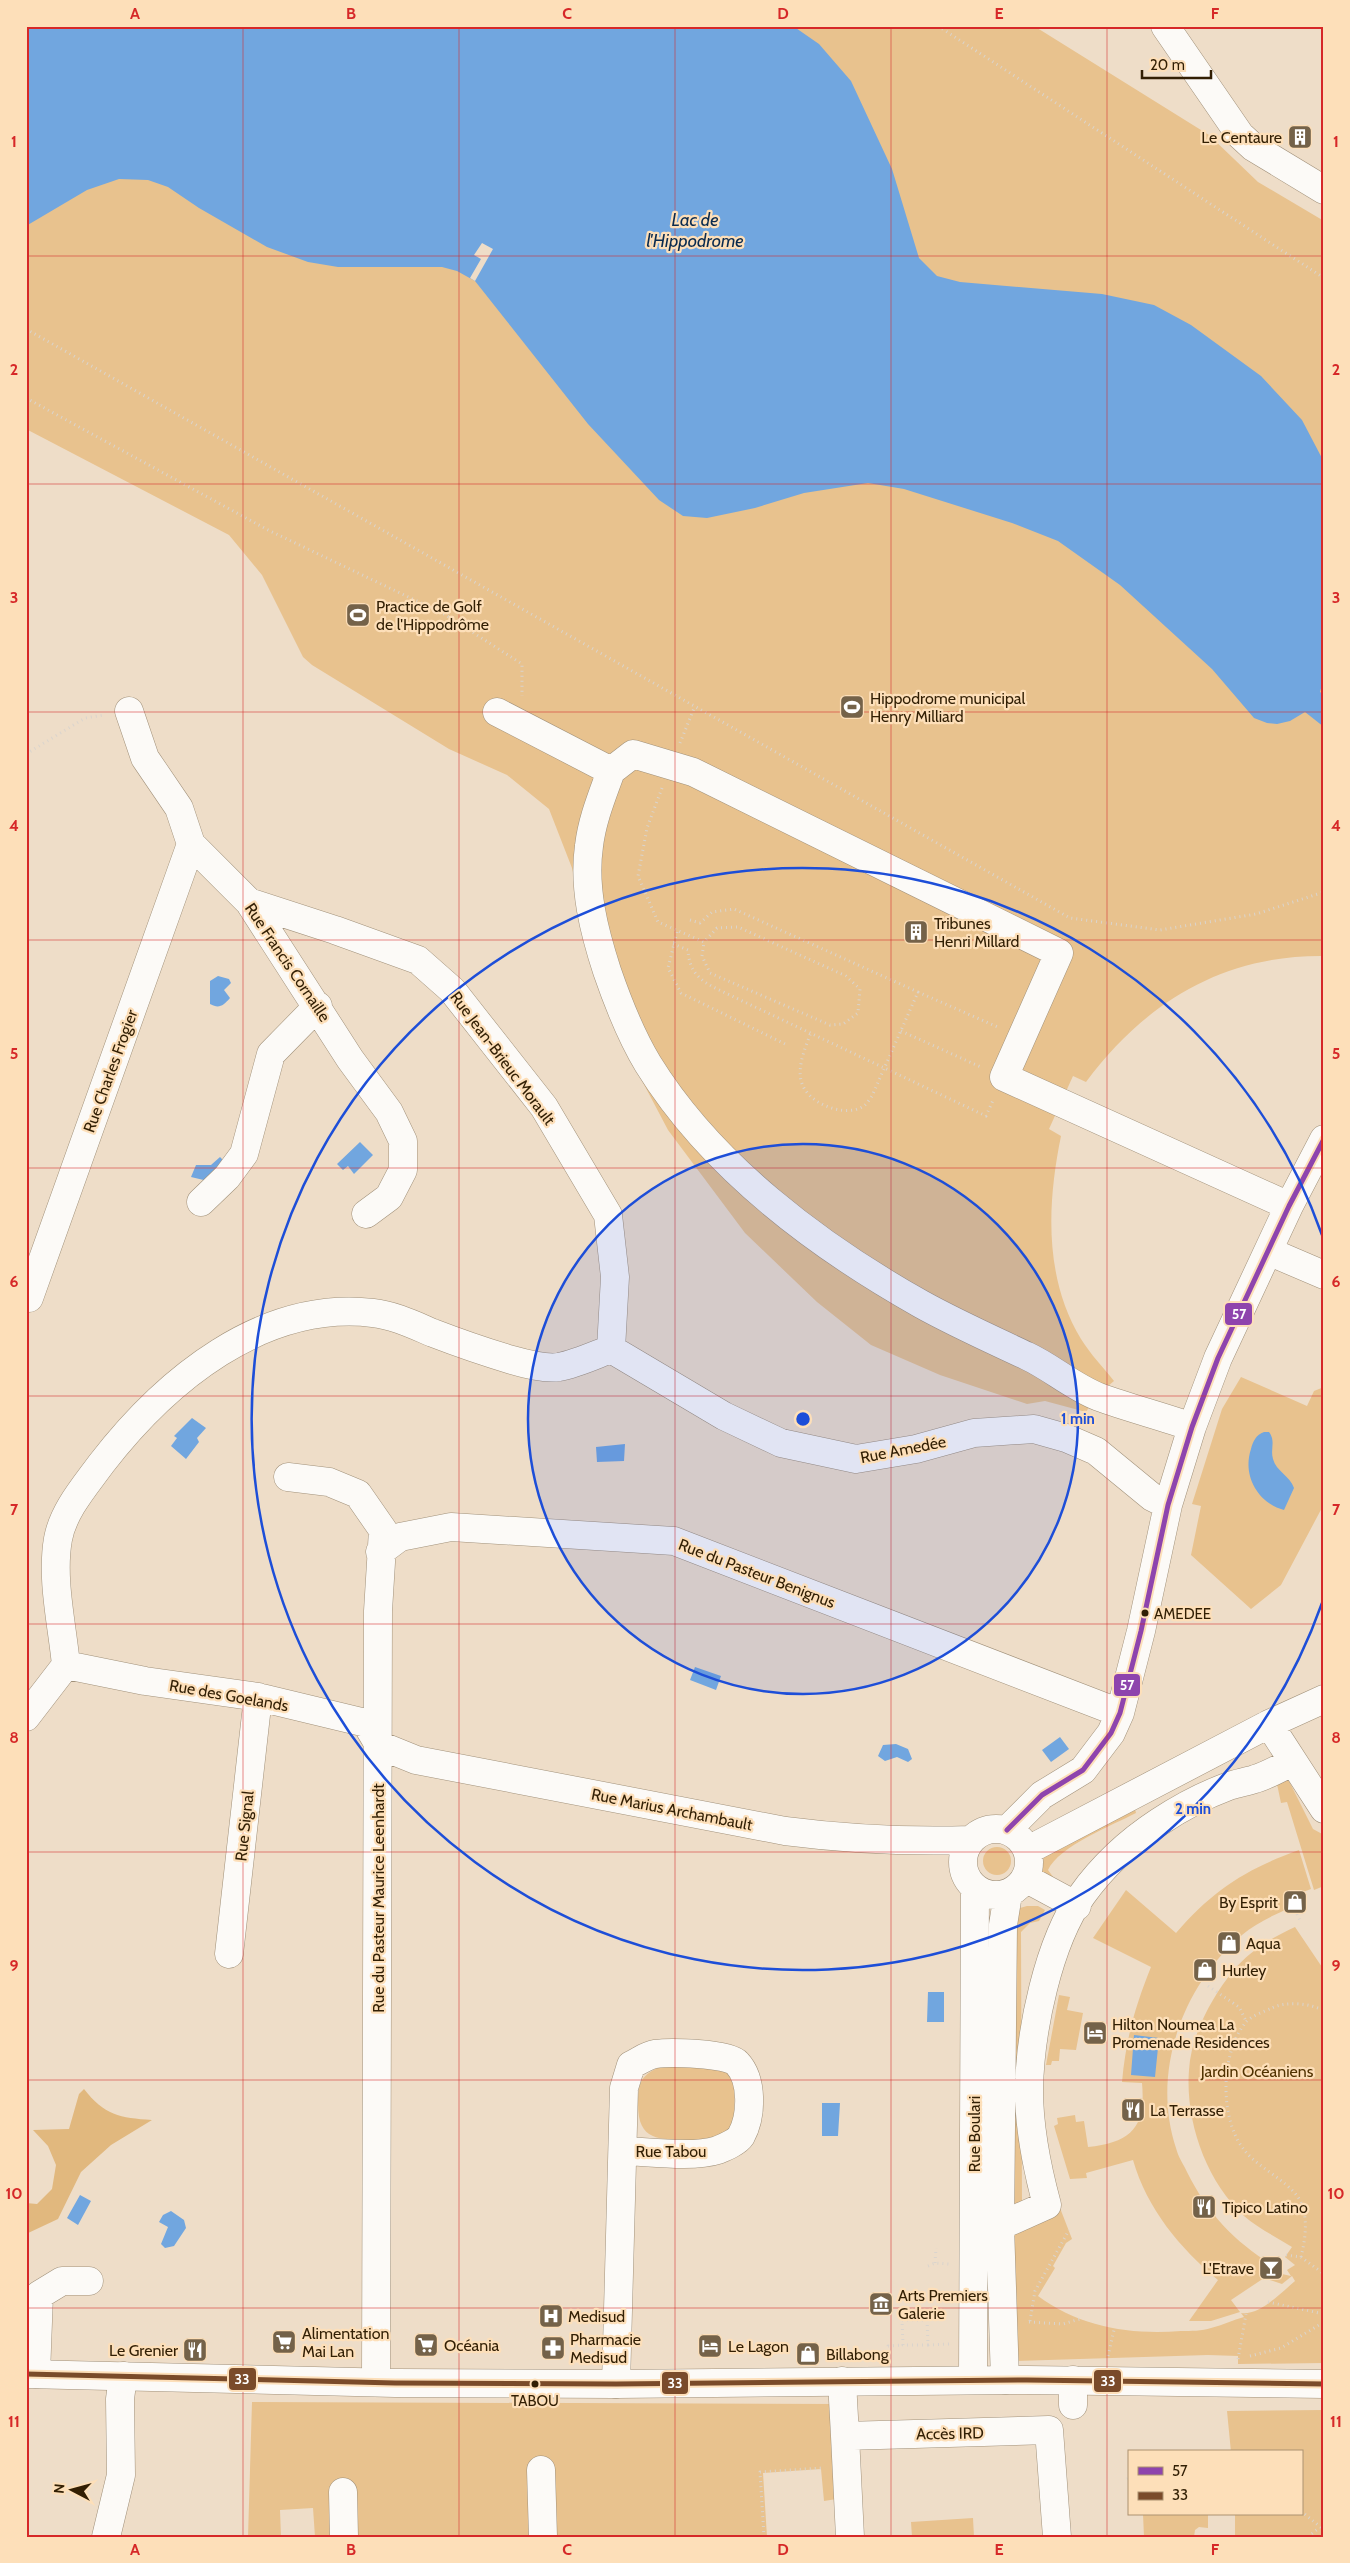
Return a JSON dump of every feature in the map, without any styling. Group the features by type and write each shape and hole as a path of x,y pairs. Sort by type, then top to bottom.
{"street":[{"path":"1165,26 1240,135 1253,147 1324,190"},
{"name":"Rue Francis Cornaille","path":"130,711 145,758 179,808 191,844 249,902 350,1058 389,1112 403,1142 403,1170 389,1197 366,1214"},
{"path":"497,712 611,771"},
{"path":"1192,1427 1096,1396 1039,1361 921,1304 845,1258 747,1182 688,1120 648,1063 614,991 590,908 588,848 592,824 611,771 634,754 693,772 1059,952 1004,1077 1289,1206"},
{"name":"Rue Charles Frogier","path":"29,1298 191,844"},
{"name":"Rue Jean-Brieuc Morault","path":"249,902 418,960 452,990 544,1107 608,1215 614,1278 611,1349"},
{"path":"201,1202 227,1177 244,1154 271,1054 318,1006"},
{"path":"1017,1886 1030,1860 1020,1841 1034,1802 1083,1770 1111,1733 1120,1713 1141,1631 1168,1505 1192,1427 1218,1358 1289,1206 1324,1139"},
{"path":"1268,1251 1324,1275"},
{"path":"26,1717 66,1665 56,1570 58,1537 79,1492 111,1451 155,1402 244,1337 288,1320 326,1311 374,1313 408,1323 479,1350 529,1365 558,1367 611,1349"},
{"name":"Rue Amedée","path":"611,1349 724,1416 782,1443 856,1459 916,1449 974,1433 1034,1428 1066,1438 1096,1451 1152,1497 1168,1505"},
{"name":"Rue du Pasteur Maurice Leenhardt","path":"288,1477 329,1482 358,1494 383,1530 380,1552 378,1611 376,2382"},
{"name":"Rue du Pasteur Benignus","path":"380,1552 400,1537 452,1527 674,1541 1120,1713"},
{"name":"Rue des Goelands","path":"66,1665 145,1681 258,1697 366,1723 379,1745"},
{"name":"Rue Signal","path":"229,1954 258,1697"},
{"path":"1020,1841 1324,1699"},
{"path":"1269,1724 1324,1809"},
{"name":"Rue Marius Archambault","path":"379,1745 416,1760 785,1831 842,1838 916,1842 971,1840 988,1829 1020,1841"},
{"path":"1000,2226 1047,2205 1040,2177 1031,2120 1031,2065 1038,2014 1051,1962 1059,1938 1082,1896 1130,1844 1158,1822 1230,1785 1256,1779 1292,1762"},
{"path":"971,1840 963,1859 968,1880 975,1888 991,1895 1017,1886 1076,1906"},
{"name":"Rue Boulari","path":"1005,2380 1000,2226 1003,1925 1017,1886"},
{"name":"Rue Boulari","path":"973,2380 975,1888"},
{"name":"Rue Tabou","path":"616,2384 624,2088 630,2066 653,2054 714,2056 736,2062 746,2075 749,2105 746,2120 740,2138 732,2143 706,2153 623,2151"},
{"path":"89,2281 62,2281 39,2295 31,2374 376,2382 616,2384 1005,2380 1073,2393 1324,2384"},
{"path":"106,2537 121,2476 120,2400 123,2376"},
{"path":"842,2381 850,2537"},
{"name":"Accès IRD","path":"844,2436 1049,2430 1057,2537"},
{"path":"540,2470 543,2537"},
{"path":"343,2492 344,2537"}],"path":[{"path":"938,26 1324,278"},
{"path":"26,329 1070,918 1160,930 1256,914 1324,892"},
{"path":"26,398 268,530 444,614 522,664 522,725"},
{"path":"695,706 647,828 638,876 658,922 677,932 704,942"},
{"path":"26,754 85,718 130,711"},
{"path":"690,920 700,923 712,912 734,909 1006,1031"},
{"path":"738,927 846,976 860,989 858,1013 843,1024 830,1025 710,973 702,956 704,942 717,928 738,927"},
{"path":"677,932 668,968 681,994 785,1044"},
{"path":"673,944 688,950 691,969 702,981 986,1116 1004,1077 902,1030"},
{"path":"811,1032 800,1064 805,1091 822,1105 850,1111 864,1105 872,1096 883,1067 902,1030 918,992"},
{"path":"1297,1914 1301,1923"},
{"path":"1208,1986 1239,2007 1246,2021"},
{"path":"1301,2257 1306,2228 1302,2204 1292,2192 1244,2150 1232,2125 1225,2098 1227,2069 1236,2039 1246,2021 1275,2006 1296,2004 1324,2011"},
{"path":"1030,2322 1035,2290 1068,2230"},
{"path":"935,2263 936,2248"},
{"path":"1286,2255 1301,2257 1324,2274"},
{"path":"928,2266 935,2263 954,2264"},
{"path":"1035,2290 1039,2294"},
{"path":"1268,2302 1324,2314"},
{"path":"921,2313 921,2320"},
{"path":"1246,2314 1238,2359 1281,2348 1324,2322"},
{"path":"1022,2321 1063,2324 1080,2319"},
{"path":"903,2346 902,2320 927,2320 928,2345"},
{"path":"1106,2362 1114,2330"},
{"path":"889,2361 888,2346 954,2344"},
{"path":"764,2537 760,2472 823,2468"},
{"path":"1302,2512 1319,2528 1324,2530"},
{"path":"1308,2537 1319,2528"}],"green space":[{"name":"Hippodrome municipal Henry Milliard","path":"26,26 1034,26 1209,135 1258,182 1324,221 1324,956 1287,958 1252,964 1219,975 1189,989 1160,1007 1134,1029 1109,1054 1086,1082 1073,1076 1049,1129 1061,1136 1056,1162 1051,1214 1055,1266 1060,1291 1069,1316 1081,1339 1114,1381 1096,1396 1086,1412 1045,1401 1027,1404 940,1375 871,1345 817,1302 745,1233 668,1130 629,1056 603,993 572,868 549,809 507,775 449,749 312,665 303,657 262,575 229,535 26,429"},
{"path":"1241,1377 1307,1406 1314,1391 1324,1387 1324,1504 1281,1585 1251,1609 1191,1555 1201,1506 1192,1504 1222,1409"},
{"path":"1288,1779 1313,1829 1324,1835 1324,1886 1314,1890 1287,1802 1281,1803 1277,1784"},
{"path":"1134,1805 1136,1813 1088,1837 1054,1861 1048,1870 1059,1885 1042,1872 1044,1855"},
{"path":"997,1847 1007,1851 1011,1861 1007,1871 997,1875 987,1871 983,1861 987,1851"},
{"name":"Jardin Océaniens","path":"1299,1850 1311,1889 1303,1892 1305,1901 1272,1916 1242,1935 1221,1956 1203,1979 1188,2005 1177,2032 1170,2061 1167,2090 1169,2119 1177,2151 1205,2202 1214,2215 1236,2238 1262,2259 1277,2268 1273,2272 1291,2276 1287,2270 1295,2265 1285,2257 1292,2247 1244,2216 1219,2186 1209,2168 1195,2129 1191,2109 1189,2070 1198,2030 1210,2005 1233,1971 1254,1951 1295,1927 1324,1970 1324,2363 1238,2364 1238,2356 1208,2355 1016,2361 1013,2232 1060,2208 1072,2239 1066,2243 1053,2266 1055,2268 1038,2296 1054,2307 1088,2322 1106,2327 1143,2332 1204,2330 1244,2317 1241,2313 1248,2313 1263,2307 1295,2281 1292,2276 1282,2284 1264,2278 1231,2300 1240,2312 1211,2321 1189,2321 1218,2280 1191,2255 1166,2226 1147,2195 1133,2160 1086,2173 1087,2178 1070,2179 1054,2126 1058,2124 1057,2118 1075,2115 1076,2122 1084,2121 1088,2147 1116,2141 1133,2130 1138,2121 1143,2098 1142,2083 1122,2082 1132,2023 1151,1967 1093,1938 1126,1890 1176,1933 1203,1905 1232,1882 1263,1865"},
{"path":"1038,1906 1045,1910 1039,1921 1030,1923 1021,1932 1022,2204 1012,2208 1013,1921 1020,1908"},
{"path":"1059,1995 1070,1997 1067,2010 1083,2013 1076,2050 1060,2049 1059,2061 1052,2061 1051,2065 1046,2065"},
{"path":"661,2066 722,2067 727,2072 732,2081 734,2091 734,2120 732,2127 725,2136 713,2140 679,2140 659,2138 652,2136 646,2131 641,2124 639,2114 639,2088 646,2076"},
{"path":"252,2402 839,2404 843,2498 824,2501 821,2469 763,2473 767,2537 502,2537 485,2535 471,2537 315,2537 313,2508 280,2510 281,2537 248,2537"},
{"path":"1324,2410 1324,2537 1235,2537 1235,2516 1302,2516 1302,2450 1231,2450 1227,2411"},
{"path":"1143,2516 1208,2516 1208,2528 1199,2527 1195,2530 1194,2537 1144,2537"},
{"path":"973,2518 974,2537 912,2537 911,2522"}],"shaded area":[{"path":"84,2089 99,2105 114,2114 152,2120 111,2145 81,2172 58,2219 26,2234 26,2203 37,2204 52,2189 56,2165 48,2146 33,2130 69,2129 79,2094"}],"water":[{"name":"Lac de l'Hippodrome","path":"26,26 793,26 819,44 851,81 892,169 919,258 937,276 960,282 1102,294 1154,305 1191,325 1261,376 1302,420 1324,462 1324,678 1320,692 1324,695 1324,727 1305,712 1290,721 1277,724 1267,723 1254,718 1212,669 1120,585 1058,541 1012,523 904,489 868,483 804,493 755,508 707,518 683,516 659,500 588,424 475,281 457,271 442,267 338,267 308,262 267,247 199,208 168,187 148,180 119,179 87,190 26,226"},
{"path":"218,976 229,979 231,983 224,990 230,998 223,1005 213,1006 210,1004 210,981"},
{"path":"360,1142 373,1155 354,1174 348,1166 343,1170 337,1164"},
{"path":"220,1157 227,1164 212,1182 191,1177 196,1165 211,1165"},
{"path":"192,1418 206,1428 197,1438 199,1442 186,1459 171,1446 177,1438 174,1436"},
{"path":"1264,1432 1269,1432 1271,1435 1273,1442 1272,1455 1275,1463 1294,1488 1284,1510 1260,1495 1254,1487 1251,1478 1249,1459 1252,1446 1257,1437"},
{"path":"625,1444 624,1461 597,1462 596,1447"},
{"path":"695,1667 721,1676 716,1690 690,1680"},
{"path":"1060,1737 1069,1749 1051,1762 1042,1750"},
{"path":"896,1744 908,1749 912,1759 908,1762 897,1757 885,1761 878,1756 883,1745"},
{"path":"928,1992 944,1992 944,2022 927,2022"},
{"path":"1134,2035 1159,2038 1155,2077 1131,2075"},
{"path":"822,2103 840,2103 838,2136 822,2136"},
{"path":"80,2195 91,2201 78,2225 67,2218"},
{"path":"171,2211 184,2220 186,2228 174,2246 165,2248 161,2244 168,2227 159,2222 163,2215"}],"pier":[{"path":"482,243 493,249 475,281 470,278 481,259 474,255"}],"transit line":[{"name":"57","path":"1007,1830 1042,1795 1083,1770 1111,1733 1120,1713 1141,1631 1168,1505 1192,1427 1218,1358 1289,1206 1324,1139"},
{"name":"33","path":"26,2374 395,2383 616,2384 1027,2380 1324,2384"}],"place":[{"name":"Le Centaure","path":"1300,137"},
{"name":"Practice de Golf de l'Hippodrôme","path":"358,615"},
{"name":"Hippodrome municipal Henry Milliard","path":"852,707"},
{"name":"Tribunes Henri Millard","path":"916,932"},
{"name":"AMEDEE","path":"1145,1613"},
{"name":"By Esprit","path":"1295,1902"},
{"name":"Aqua","path":"1229,1943"},
{"name":"Hurley","path":"1205,1970"},
{"name":"Hilton Noumea La Promenade Residences","path":"1095,2033"},
{"name":"La Terrasse","path":"1133,2110"},
{"name":"Tipico Latino","path":"1204,2207"},
{"name":"L'Etrave","path":"1271,2268"},
{"name":"Arts Premiers Galerie","path":"881,2304"},
{"name":"Medisud","path":"551,2316"},
{"name":"Alimentation Mai Lan","path":"284,2342"},
{"name":"Océania","path":"426,2345"},
{"name":"Le Lagon","path":"710,2346"},
{"name":"Pharmacie Medisud","path":"553,2348"},
{"name":"Le Grenier","path":"195,2350"},
{"name":"Billabong","path":"808,2354"},
{"name":"TABOU","path":"535,2384"}]}
